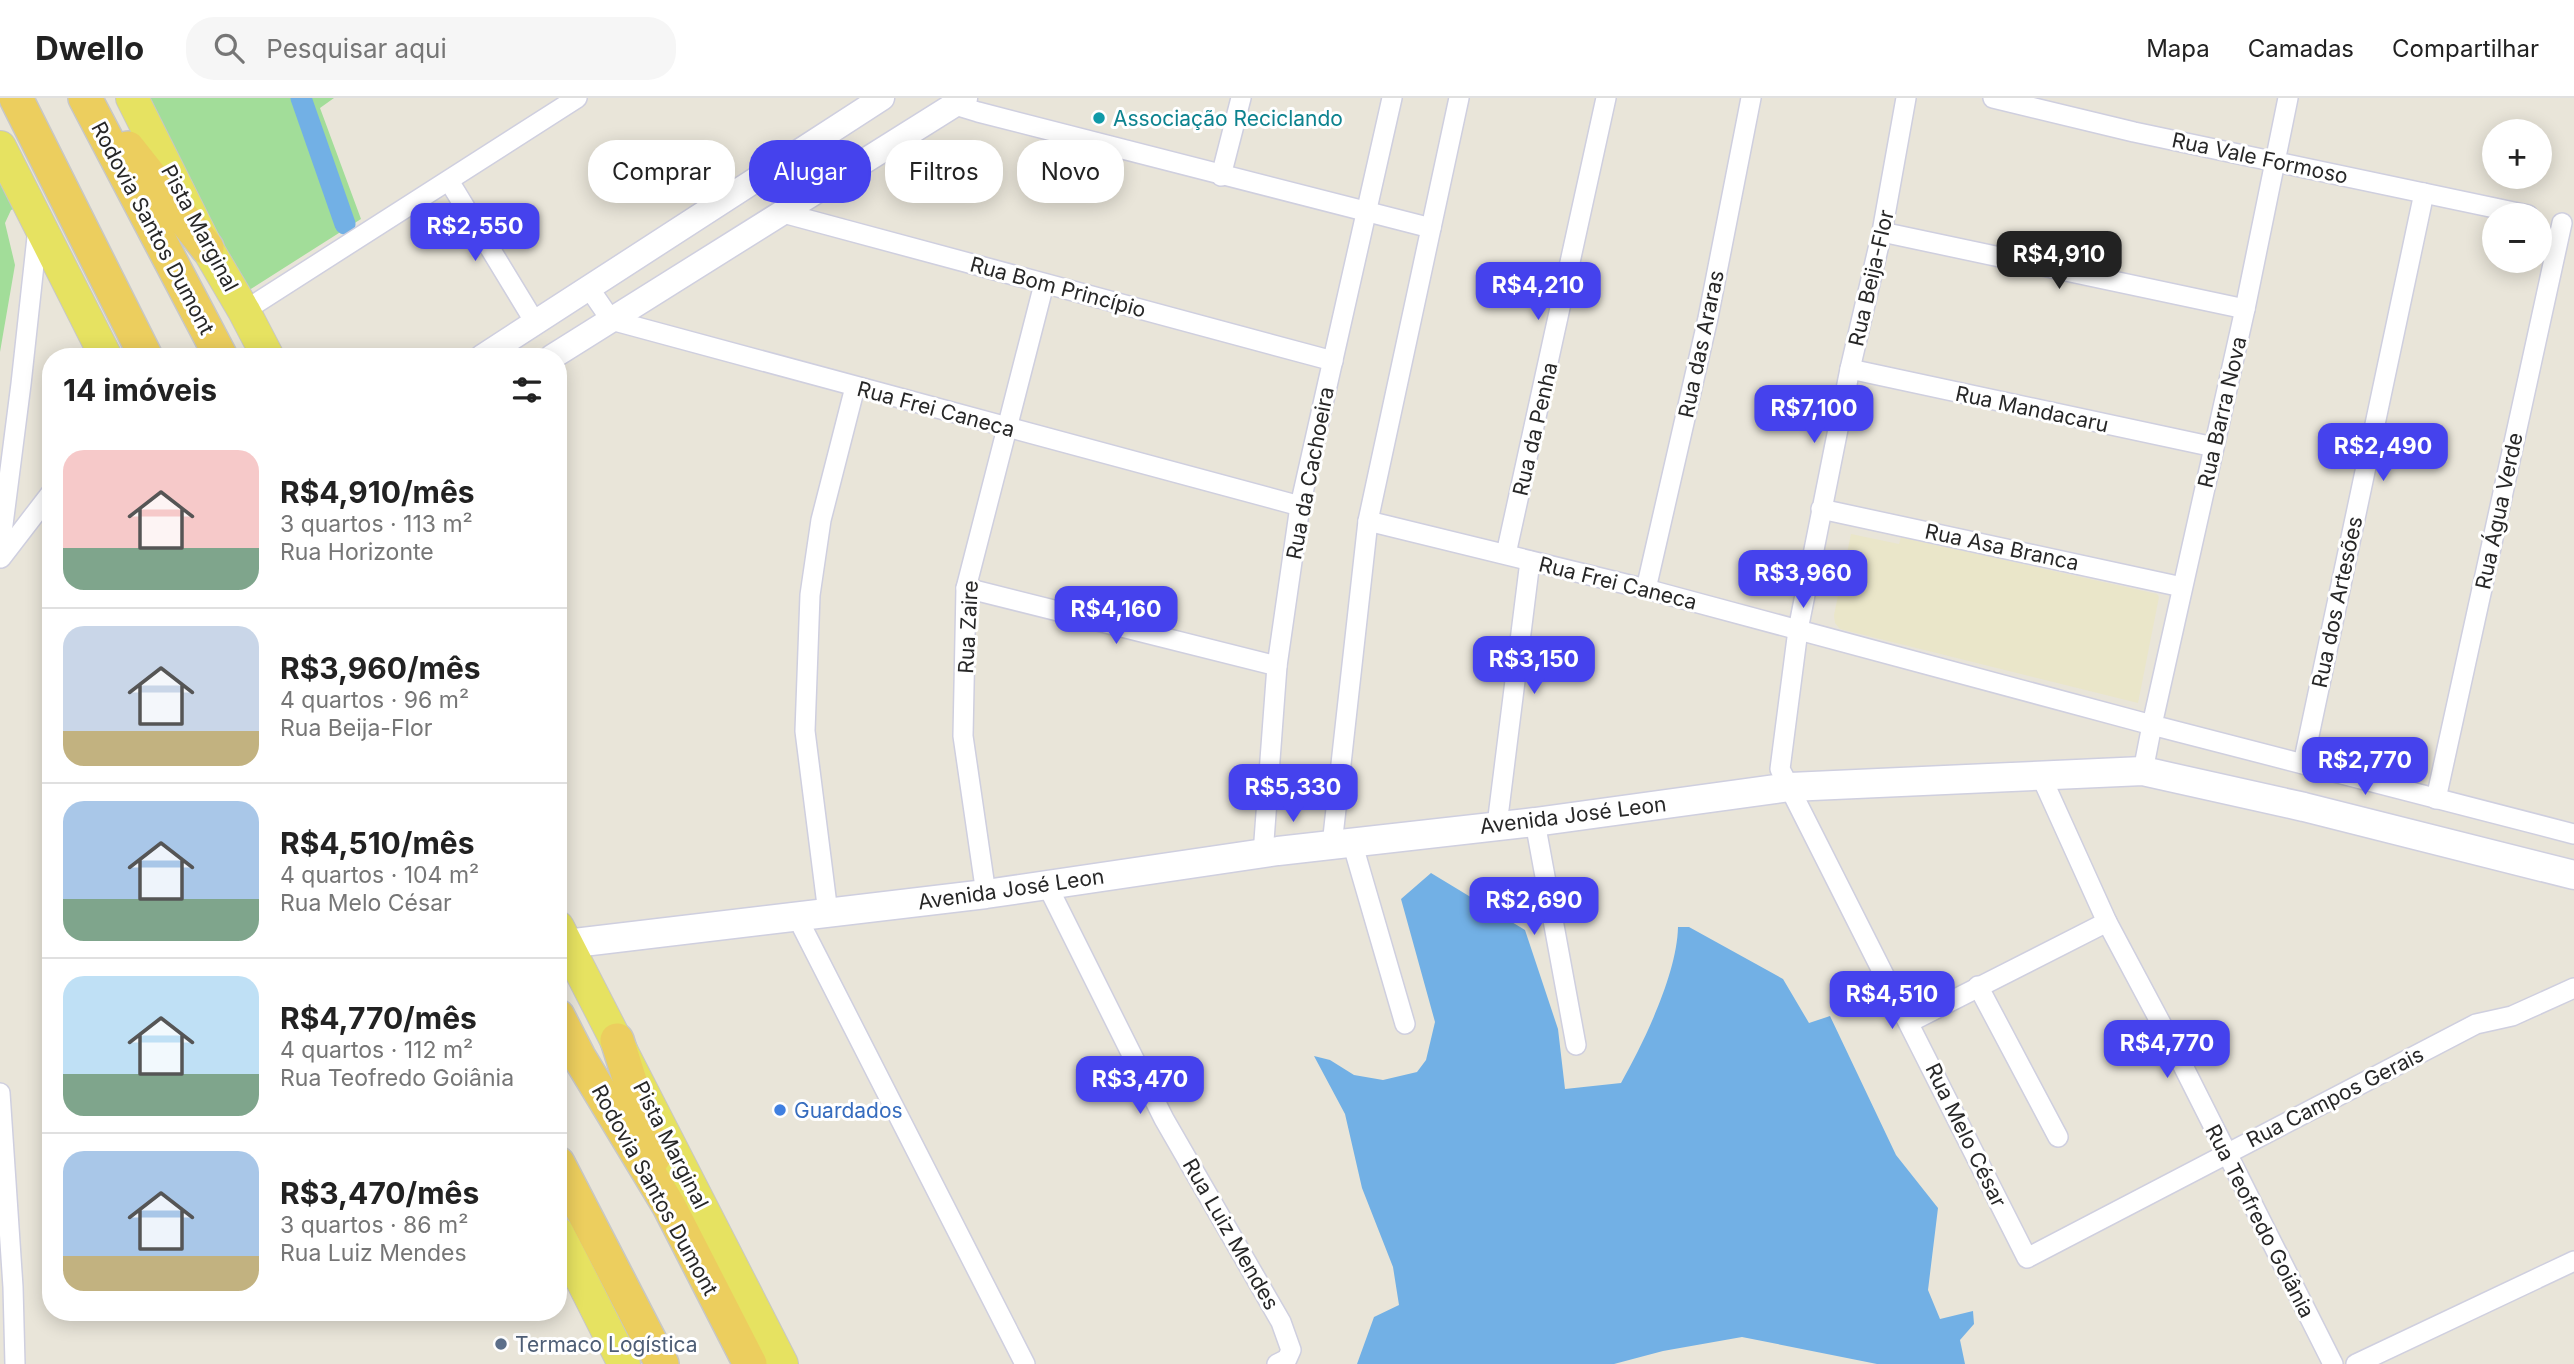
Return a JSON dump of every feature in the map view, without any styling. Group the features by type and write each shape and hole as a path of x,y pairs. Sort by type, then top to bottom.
{"highway":[{"path":"16,98 141,348"},
{"path":"87,98 207,248"},
{"name":"Rodovia Santos Dumont","path":"87,98 216,348"},
{"name":"Rodovia Santos Dumont","path":"567,1034 669,1206 750,1364"},
{"path":"617,1040 669,1206"},
{"path":"567,1180 662,1364"}],"main road":[{"name":"Pista Marginal","path":"132,98 207,248 263,348"},
{"path":"0,147 102,348"},
{"name":"Avenida José Leon","path":"567,936 828,914 1271,852 1790,787 2143,771 2317,810 2574,873"},
{"name":"Pista Marginal","path":"567,945 782,1364"},
{"path":"567,1251 624,1364"}],"street":[{"path":"244,311 449,181 555,106 577,98"},
{"path":"497,348 882,98"},
{"path":"1221,176 1241,98"},
{"name":"Rua da Cachoeira","path":"1271,852 1277,666 1300,506 1392,98"},
{"path":"1405,1024 1333,844 1368,521 1427,228 1459,98"},
{"name":"Rua da Penha","path":"1506,554 1606,98"},
{"name":"Rua das Araras","path":"1646,589 1708,318 1751,98"},
{"name":"Rua Beija-Flor","path":"1790,787 1780,769 1798,630 1850,369 1882,232 1906,98"},
{"name":"Rua Vale Formoso","path":"1993,98 2134,132 2482,205"},
{"name":"Rua Barra Nova","path":"2152,725 2245,309 2288,98"},
{"path":"566,348 958,100 1221,176 1427,228"},
{"path":"449,181 536,324"},
{"name":"Rua dos Artesões","path":"2303,764 2424,193"},
{"name":"Rua Bom Princípio","path":"783,213 1333,361"},
{"path":"0,548 38,220"},
{"name":"Rua Água Verde","path":"2436,799 2568,224"},
{"path":"1882,232 2245,309"},
{"name":"Rua Zaire","path":"986,894 963,736 966,588 1044,284"},
{"path":"589,288 611,320"},
{"name":"Rua Frei Caneca","path":"611,320 1300,506"},
{"name":"Rua Mandacaru","path":"1850,369 2214,447"},
{"path":"828,914 805,731 810,595 821,520 855,387"},
{"path":"0,558 42,504"},
{"name":"Rua Asa Branca","path":"1821,509 2182,587"},
{"name":"Rua Frei Caneca","path":"1368,521 1646,589 2574,835"},
{"path":"1497,825 1530,561"},
{"path":"966,588 1277,666"},
{"path":"2143,771 2152,725"},
{"name":"Rua Teofredo Goiânia","path":"2040,776 2107,922 2172,1044 2333,1364"},
{"name":"Rua Melo César","path":"1790,787 2027,1258"},
{"path":"1535,821 1576,1045"},
{"name":"Rua Luiz Mendes","path":"1047,885 1164,1119 1281,1322 1291,1350 1287,1359 1278,1364"},
{"path":"797,917 1025,1364"},
{"path":"1910,1022 2107,922"},
{"path":"1978,986 2058,1137"},
{"name":"Rua Campos Gerais","path":"2027,1258 2476,1024 2512,1016 2574,988"},
{"path":"0,1093 13,1287 15,1364"},
{"path":"2356,1364 2574,1261"}],"shaded area":[{"path":"1851,534 1899,544 1901,537 2157,594 2159,597 2138,703 1840,629 1835,623 1834,615"}],"green space":[{"path":"150,98 334,98 320,108 361,219 246,292"},
{"path":"0,151 28,204 11,210 5,223 15,265 0,352"}],"water":[{"path":"1431,873 1525,930 1558,1029 1565,1089 1621,1083 1649,1028 1666,986 1678,927 1689,927 1783,979 1809,1023 1830,1016 1896,1155 1938,1208 1928,1290 1940,1319 1973,1311 1974,1324 1960,1340 1965,1364 1877,1364 1742,1337 1663,1351 1614,1364 1357,1364 1374,1317 1399,1305 1393,1267 1362,1188 1345,1114 1314,1056 1330,1060 1354,1075 1383,1080 1417,1072 1426,1060 1435,1022 1401,899"}],"waterway":[{"path":"301,98 345,224"}],"place":[{"name":"Associação Reciclando","path":"1099,118"},
{"name":"Guardados","path":"780,1110"},
{"name":"Termaco Logística","path":"501,1344"}]}
